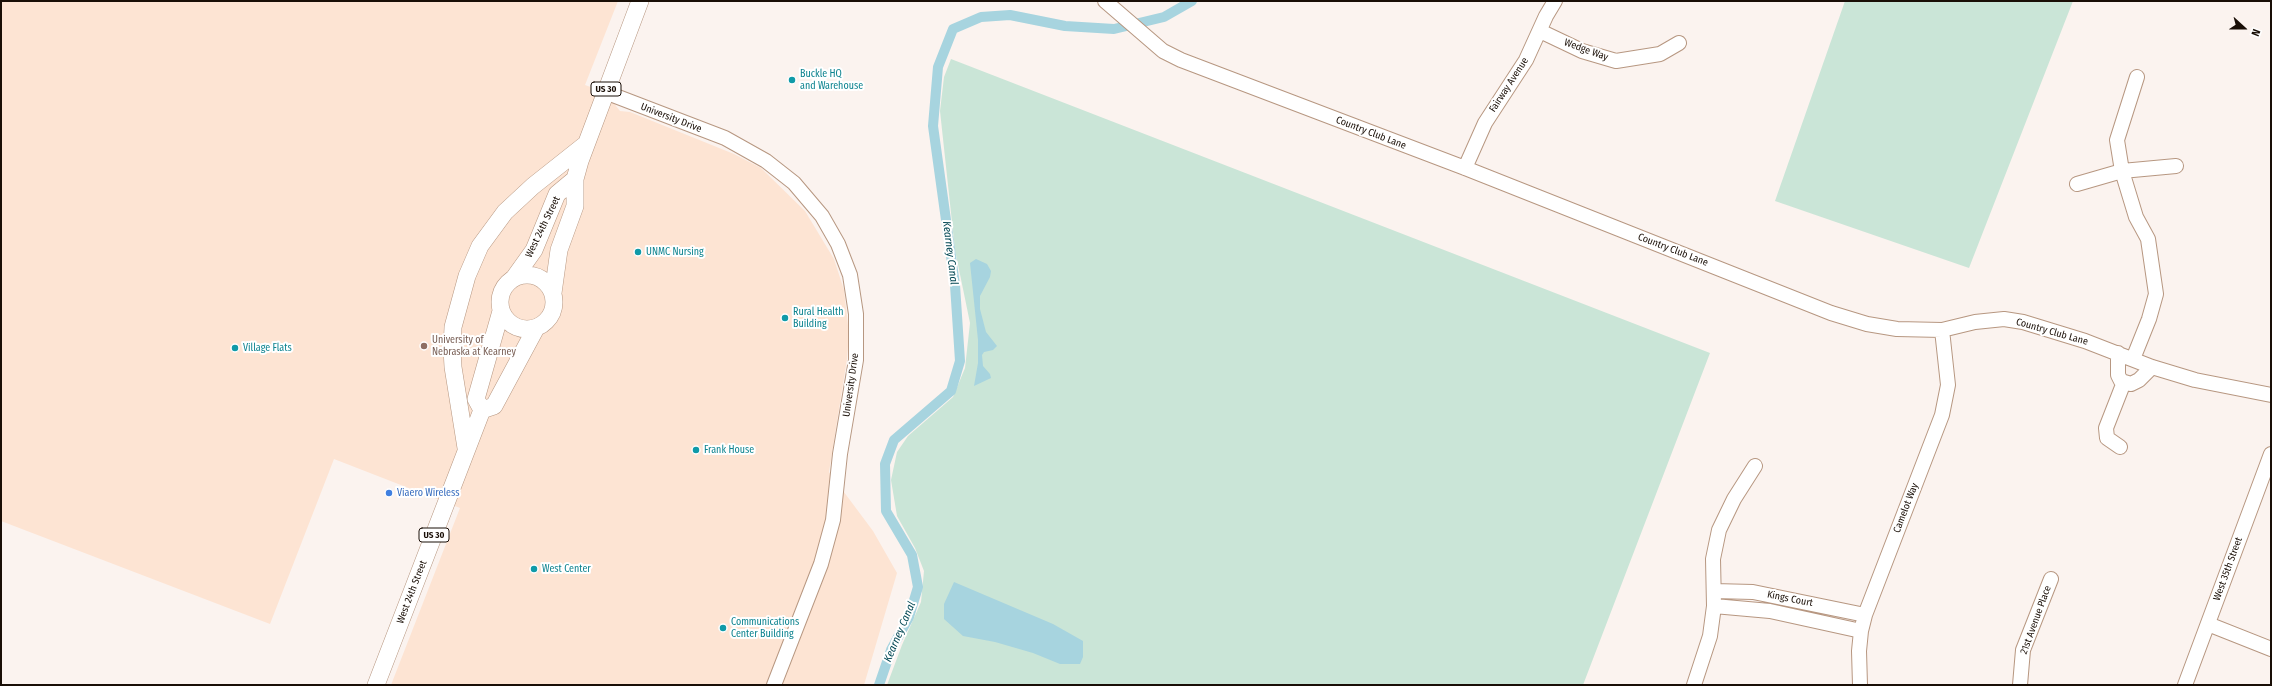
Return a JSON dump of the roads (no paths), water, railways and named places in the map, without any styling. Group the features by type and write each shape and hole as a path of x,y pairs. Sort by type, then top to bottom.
{"main road":[{"name":"West 24th Street","path":"553,293 559,250 575,206 575,179 586,144 640,1"},
{"path":"466,450 453,367 452,348 453,327 467,276 480,246 505,212 533,186 586,144"},
{"name":"West 24th Street","path":"514,278 534,250 557,194 575,179"},
{"path":"536,328 524,330 517,328 504,318 501,311 500,298 503,291 514,278 529,275 537,276 544,280 553,293"},
{"name":"US 30","path":"482,410 494,406 536,328 546,322 551,316 554,309 553,293"},
{"path":"482,410 476,399 501,311"},
{"name":"West 24th Street","path":"376,685 482,410"}],"street":[{"name":"Country Club Lane","path":"1105,1 1115,12 1163,51 1181,60 1464,168 1831,313 1867,324 1897,329 1942,330 1974,322 2004,319 2023,322 2085,341 2118,354 2195,380 2271,395"},
{"name":"Fairway Avenue","path":"1464,168 1485,123 1526,60 1546,16 1555,1"},
{"name":"Wedge Way","path":"1540,31 1582,50 1616,60 1660,54 1679,42"},
{"path":"2133,359 2149,319 2156,294 2148,239 2136,217 2122,171 2116,140 2137,77"},
{"name":"University Drive","path":"605,92 725,138 766,161 794,184 822,216 838,244 850,275 856,314 856,360 840,454 833,520 821,564 774,685"},
{"path":"2077,184 2122,171 2176,166"},
{"name":"Camelot Way","path":"1860,685 1859,651 1861,631 1865,615 1942,415 1948,385 1942,330"},
{"path":"2118,354 2118,375 2124,382 2131,384 2139,380 2152,366"},
{"path":"2120,446 2107,438 2106,428 2124,382"},
{"name":"West 35th Street","path":"2185,685 2271,454"},
{"path":"1694,685 1710,636 1714,606 1713,560 1718,530 1734,499 1756,466"},
{"name":"21st Avenue Place","path":"2020,685 2023,650 2051,579"},
{"name":"Kings Court","path":"1714,591 1752,592 1865,615"},
{"path":"1714,606 1770,611 1861,631"},
{"path":"2208,624 2271,649"}],"water":[{"path":"976,259 987,264 991,271 990,277 980,296 980,309 986,332 997,346 993,350 984,352 982,355 983,366 990,374 991,378 974,386 978,363 978,340 970,263"},
{"path":"954,582 1053,624 1083,641 1083,657 1080,664 1060,664 1033,653 995,642 963,636 944,619 944,604"}],"waterway":[{"name":"Kearney Canal","path":"879,685 891,650 909,617 918,587 912,555 886,511 885,464 894,440 951,391 960,361 955,285 933,126 938,67 953,29 981,17 1010,15 1065,26 1114,29 1164,17 1192,1"}],"place":[{"name":"Buckle HQ and Warehouse","path":"792,80"},
{"name":"UNMC Nursing","path":"638,252"},
{"name":"Rural Health Building","path":"785,318"},
{"name":"University of Nebraska at Kearney","path":"424,346"},
{"name":"Village Flats","path":"235,348"},
{"name":"Frank House","path":"696,450"},
{"name":"Viaero Wireless","path":"389,493"},
{"name":"West Center","path":"534,569"},
{"name":"Communications Center Building","path":"723,628"}]}
